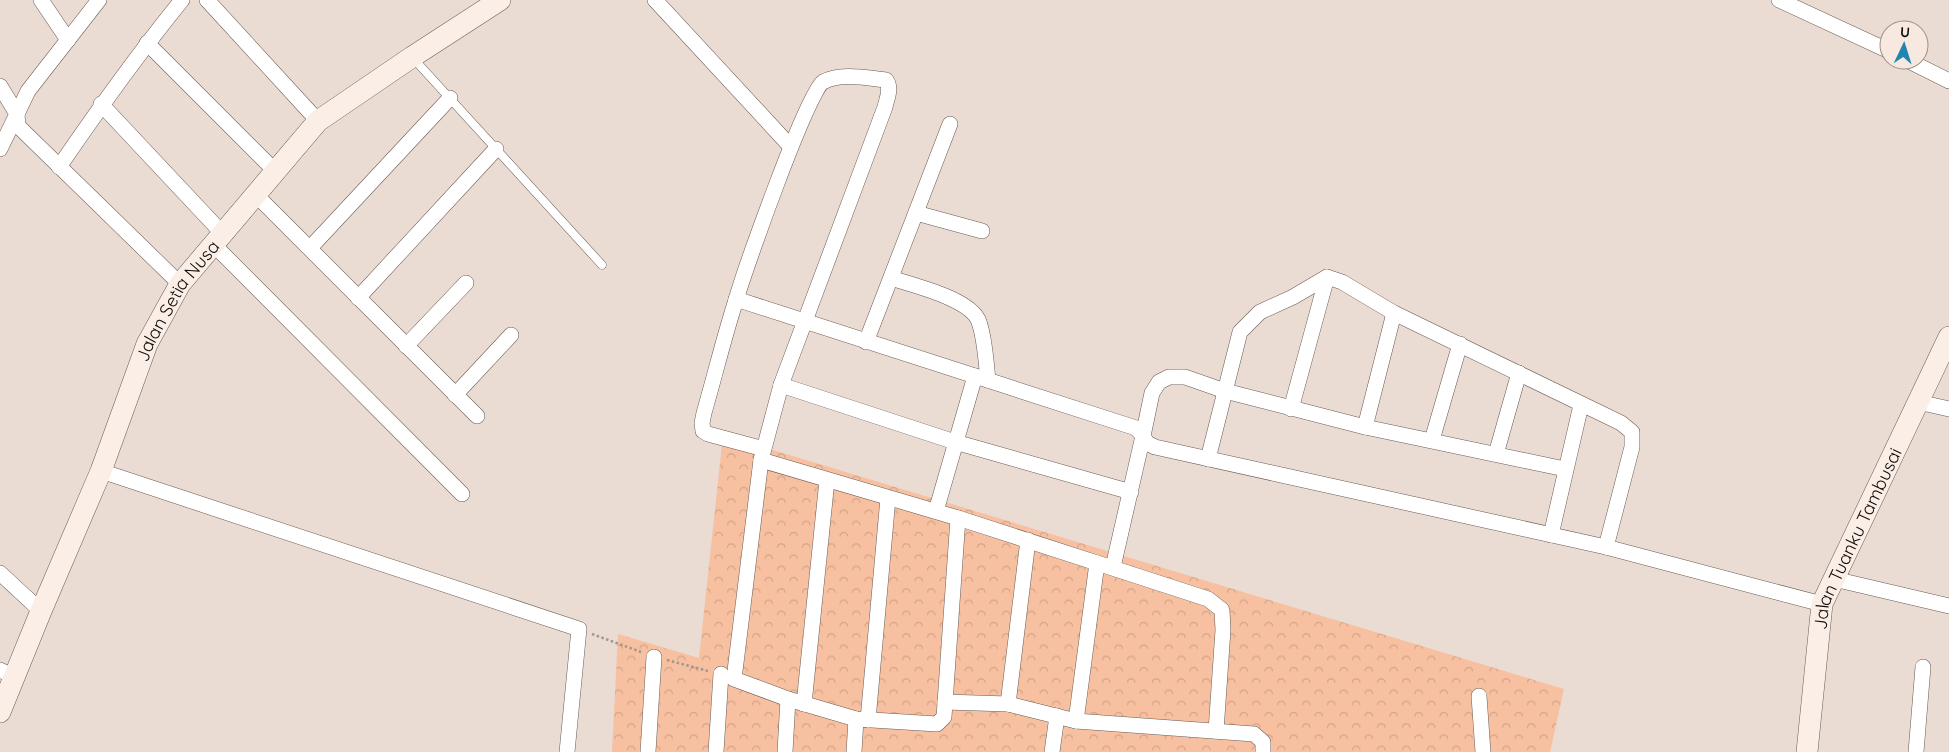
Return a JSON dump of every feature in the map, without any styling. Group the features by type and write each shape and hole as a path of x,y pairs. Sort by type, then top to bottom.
{"street":[{"path":"41,0 68,40"},
{"path":"0,149 28,91 99,0"},
{"path":"58,167 101,104 182,0"},
{"path":"207,0 318,122"},
{"name":"Jalan Setia Nusa","path":"0,712 7,674 40,612 101,471 147,344 180,284 318,122 412,57 500,0"},
{"path":"655,0 791,147"},
{"path":"1779,0 1879,46"},
{"path":"147,43 276,172"},
{"path":"1926,70 1949,82"},
{"path":"958,518 944,717 937,724 862,719 804,704 734,679 763,455 781,385 889,92 886,80 837,77 821,82 813,94 791,147 736,299 704,413 703,431 708,434 763,455 827,480 936,511 1113,567 1208,599 1222,610 1223,630 1216,731"},
{"path":"0,86 17,114 18,126 180,284"},
{"path":"310,248 450,98"},
{"path":"101,104 218,240 462,494"},
{"path":"866,342 950,124"},
{"path":"358,298 496,149"},
{"path":"256,195 477,416"},
{"path":"916,213 982,230"},
{"path":"1291,409 1327,277"},
{"path":"1208,459 1240,332 1260,312 1293,297 1327,277 1342,282 1394,313 1621,423 1632,432 1632,447 1606,547"},
{"path":"891,278 945,295 966,307 979,320 982,378 956,442 936,511"},
{"path":"406,346 466,282"},
{"path":"736,299 1136,428 1147,443 1154,447 1606,547 1822,604"},
{"path":"1365,427 1394,313"},
{"path":"455,394 511,335"},
{"name":"Jalan Tuanku Tambusai","path":"1807,752 1822,604 1949,337"},
{"path":"1432,440 1460,344"},
{"path":"1496,454 1519,373"},
{"path":"1113,567 1152,393 1159,382 1169,377 1185,377 1225,391 1365,427 1565,469"},
{"path":"781,385 956,442 1131,492"},
{"path":"1918,402 1949,408"},
{"path":"1551,535 1581,404"},
{"path":"101,471 579,629 567,752"},
{"path":"804,704 827,480"},
{"path":"854,752 862,719 888,498"},
{"path":"1008,704 1028,540"},
{"path":"1076,721 1098,563"},
{"path":"0,573 40,612"},
{"path":"1834,579 1949,606"},
{"path":"648,752 654,657"},
{"path":"1916,752 1923,667"},
{"path":"716,752 721,674"},
{"path":"1479,696 1483,752"},
{"path":"785,752 788,699"},
{"path":"945,702 1008,704 1076,721 1254,734 1262,742 1264,752"},
{"path":"1052,752 1057,716"}],"lane":[{"path":"412,57 602,265"}],"path":[{"path":"579,629 654,657 721,674"}],"green space":[{"path":"723,435 1564,689 1550,752 612,752 618,634 699,658"}]}
